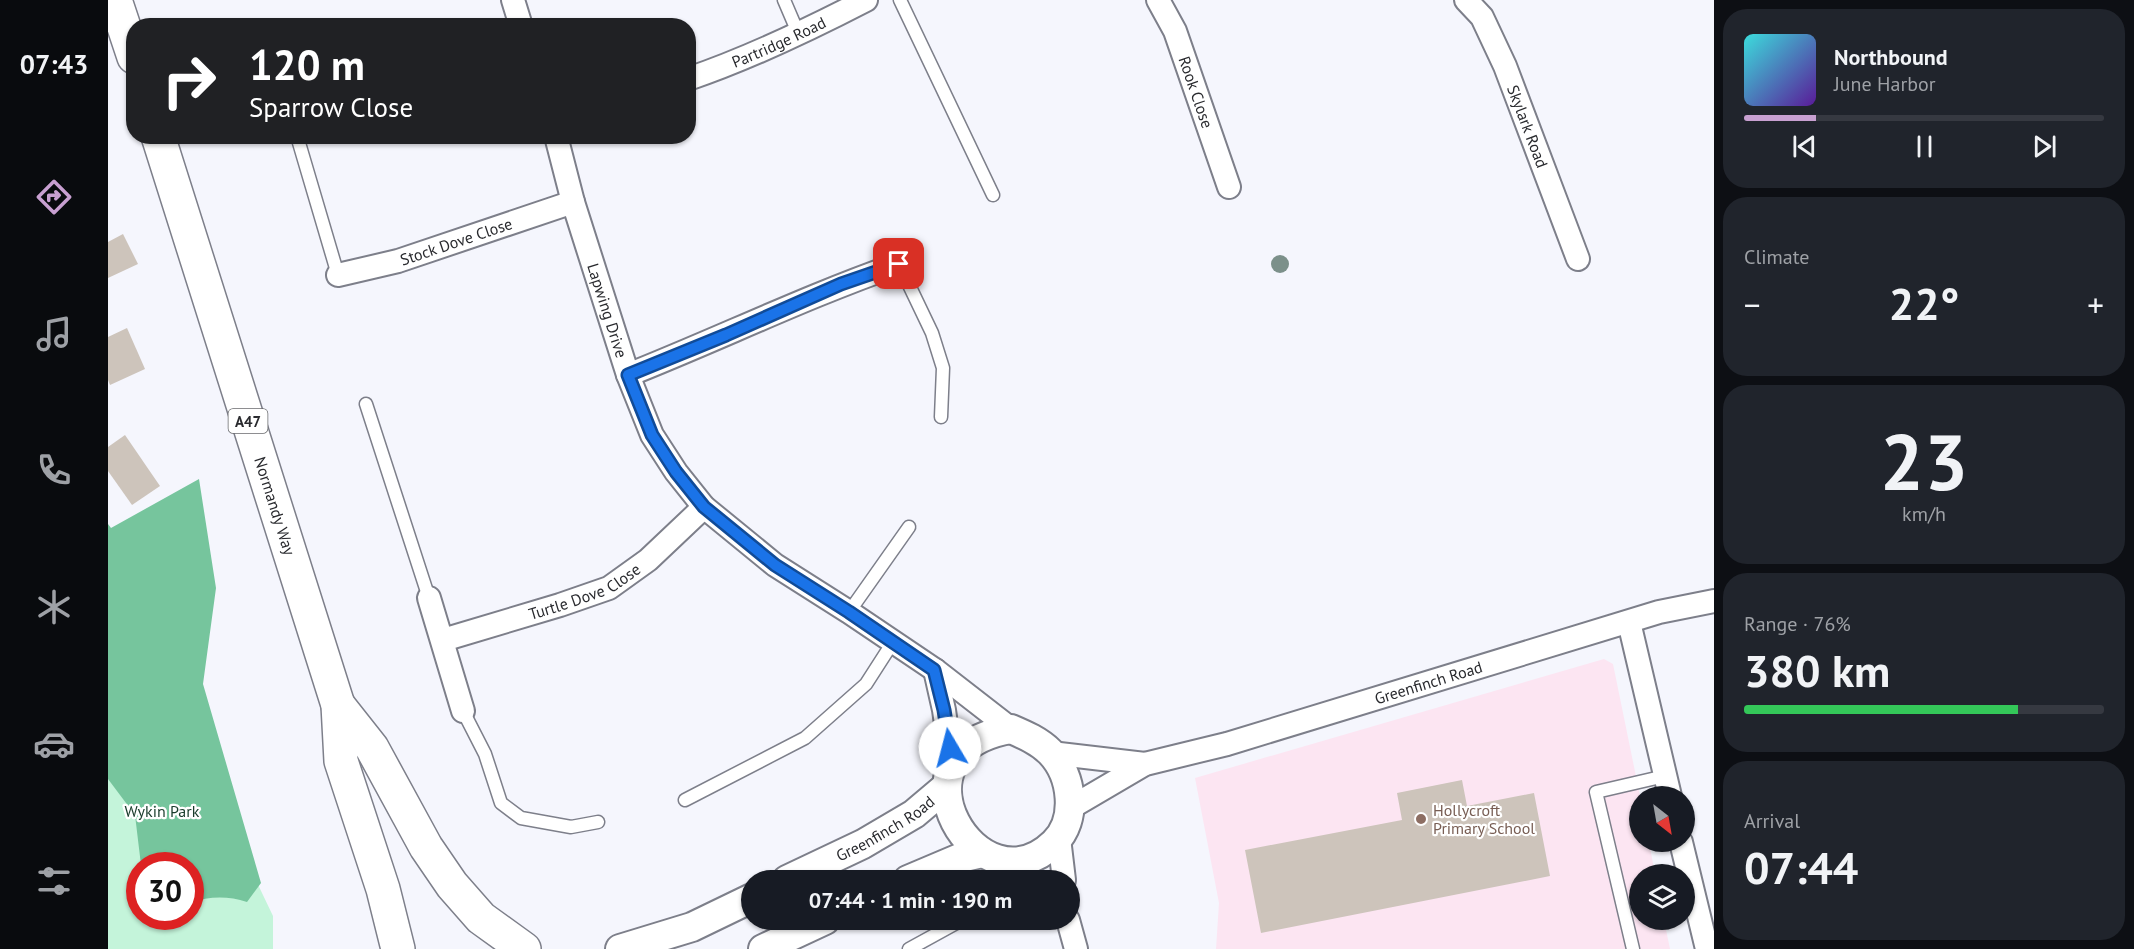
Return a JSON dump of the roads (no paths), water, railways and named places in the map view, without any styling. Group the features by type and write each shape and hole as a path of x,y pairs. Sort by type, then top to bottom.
{"main road":[{"path":"115,0 126,33"},
{"name":"Normandy Way","path":"161,144 338,705 341,761 382,890 398,949"},
{"name":"Normandy Way","path":"338,705 372,748 426,847 452,885 481,918 524,949"}],"street":[{"path":"513,0 519,18"},
{"name":"Partridge Road","path":"696,76 733,64 799,35 866,0"},
{"name":"Rook Close","path":"1158,0 1174,31 1229,187"},
{"name":"Skylark Road","path":"1466,0 1482,17 1505,66 1578,259"},
{"name":"Lapwing Drive","path":"558,144 573,202 628,375 652,435 676,472 704,507 775,565 934,670 1011,729"},
{"name":"Stock Dove Close","path":"338,275 398,261 573,202"},
{"path":"628,375 751,325 841,284 899,264"},
{"name":"Turtle Dove Close","path":"443,640 609,588 648,560 704,507"},
{"path":"429,598 463,711"},
{"name":"Greenfinch Road","path":"1070,808 1145,764 1227,744 1659,612 1714,601"},
{"path":"1629,622 1668,786"},
{"path":"934,670 944,710 949,777 948,805 967,840 1009,870"},
{"path":"932,870 960,858 991,857 1018,861 1033,856 1051,846 1059,838 1065,830 1070,808 1069,789 1051,753 1033,739 1011,729 991,733 974,741 959,754 949,777"},
{"name":"Greenfinch Road","path":"1051,753 1145,764"},
{"name":"Greenfinch Road","path":"808,870 862,844 914,814 949,777"},
{"path":"1059,838 1063,870"},
{"path":"1683,852 1707,949"},
{"path":"620,949 692,927 741,903"},
{"path":"763,949 804,930"}],"lane":[{"path":"784,0 799,35"},
{"path":"900,0 993,195"},
{"path":"299,144 338,275"},
{"path":"899,264 932,333 943,368 941,417"},
{"path":"366,404 429,598"},
{"path":"849,612 909,527"},
{"path":"685,800 805,738 866,684 893,642"},
{"path":"463,711 485,754 501,803 521,818 571,827 598,822"},
{"path":"1629,789 1596,792 1633,949"},
{"path":"909,949 944,930"}],"place":[{"name":"Hollycroft Primary School","path":"1421,819"}],"park label":[{"name":"Wykin Park","path":"162,811"}]}
